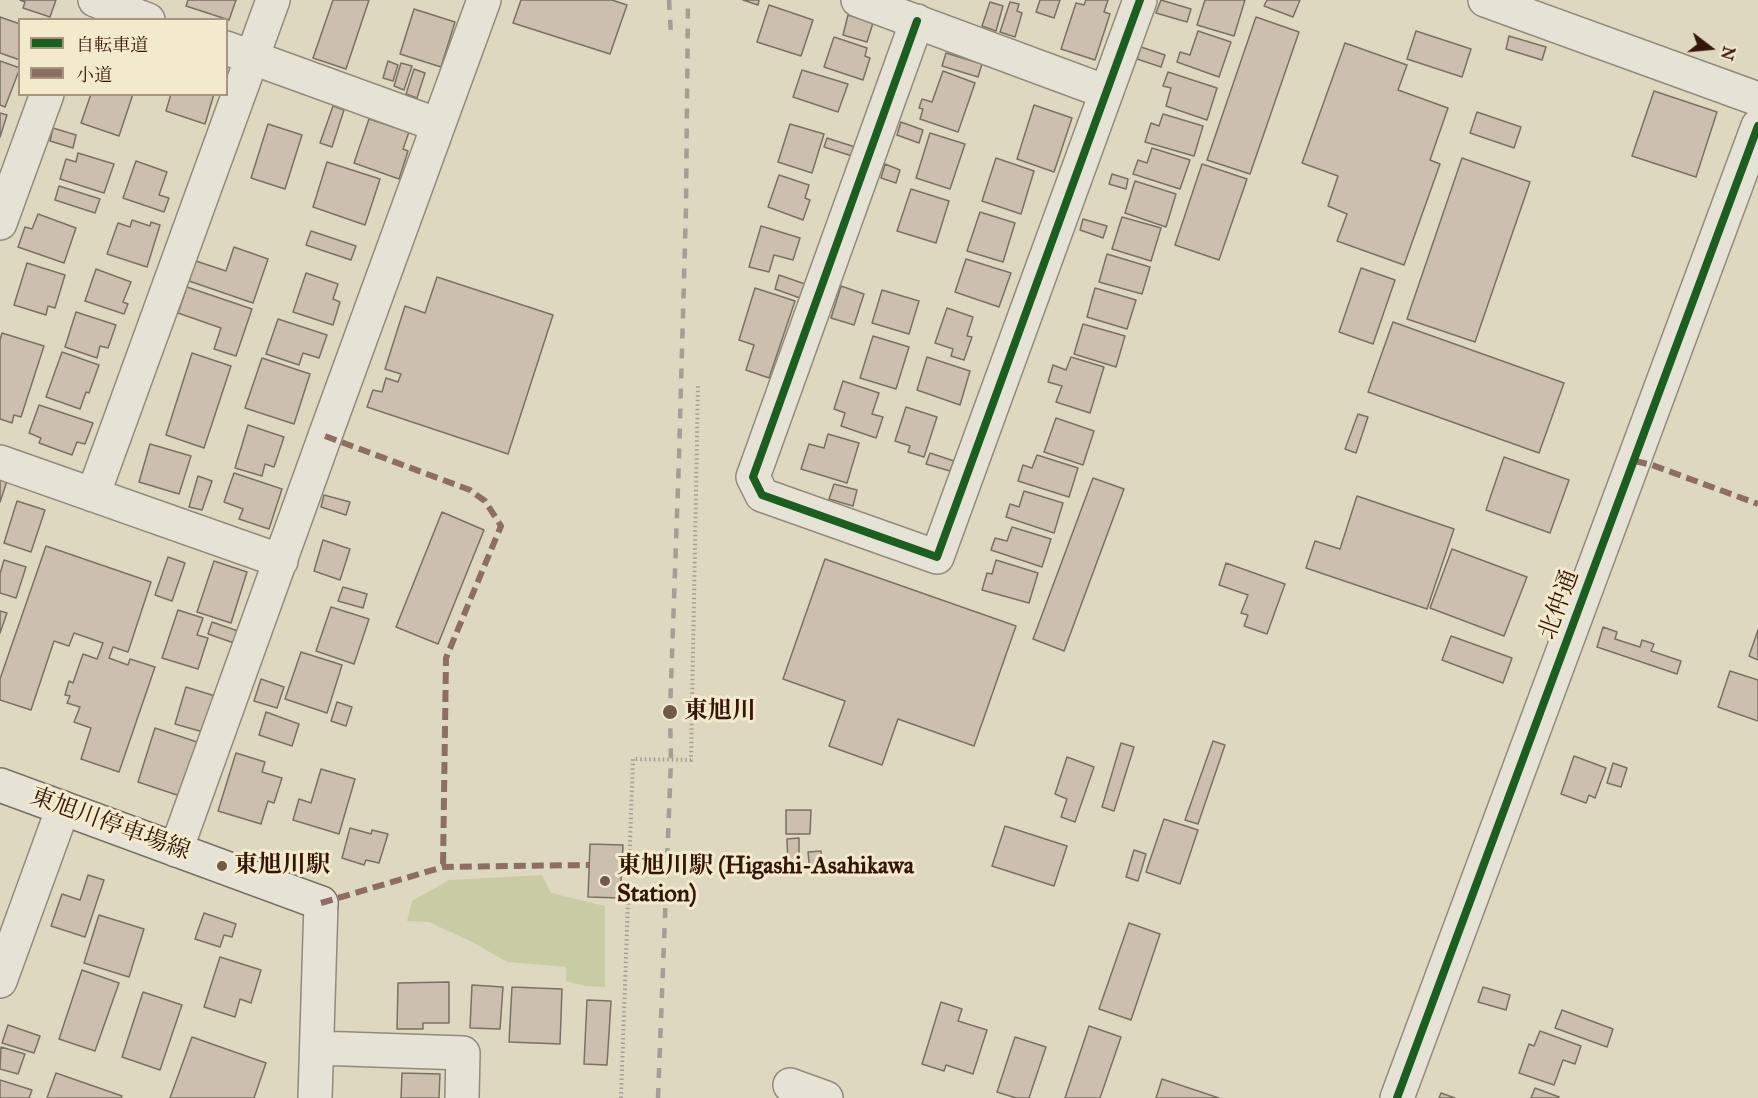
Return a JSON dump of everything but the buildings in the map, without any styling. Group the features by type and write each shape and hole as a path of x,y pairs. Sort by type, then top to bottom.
{"street":[{"path":"76,18 82,0"},
{"path":"94,0 143,18"},
{"path":"228,86 239,53 273,0"},
{"path":"176,849 484,0"},
{"path":"858,0 1106,92"},
{"path":"917,21 753,477 762,495 937,557 1140,0"},
{"path":"1485,0 1758,99"},
{"path":"239,53 438,125"},
{"path":"0,223 46,96"},
{"path":"93,495 225,96"},
{"name":"北仲通","path":"1398,1098 1758,126"},
{"path":"0,462 281,561"},
{"name":"東旭川停車場線","path":"0,785 321,903 317,1048"},
{"path":"0,981 63,808"},
{"path":"315,1098 317,1048 463,1053 462,1098"},
{"path":"790,1085 826,1098"}],"path":[{"path":"621,1098 633,759 691,760 698,384"}],"green space":[{"path":"542,875 551,893 605,906 605,987 584,986 566,981 566,967 507,962 474,943 429,922 407,921 412,901 449,880"}],"railway":[{"path":"669,0 671,35"},
{"path":"658,1098 671,760 670,712 686,207 688,0"}],"marked path":[{"path":"325,436 470,490 485,501 501,526 446,658 443,867"},
{"path":"1635,461 1652,465 1758,504"},
{"path":"321,903 443,867 589,865"}],"cycle path":[{"path":"917,21 753,477 762,495 937,557 1140,0"},
{"path":"1397,1098 1758,126"}],"place":[{"name":"東旭川","path":"670,712"},
{"name":"東旭川駅","path":"222,866"},
{"name":"東旭川駅 (Higashi-Asahikawa Station)","path":"605,881"}]}
